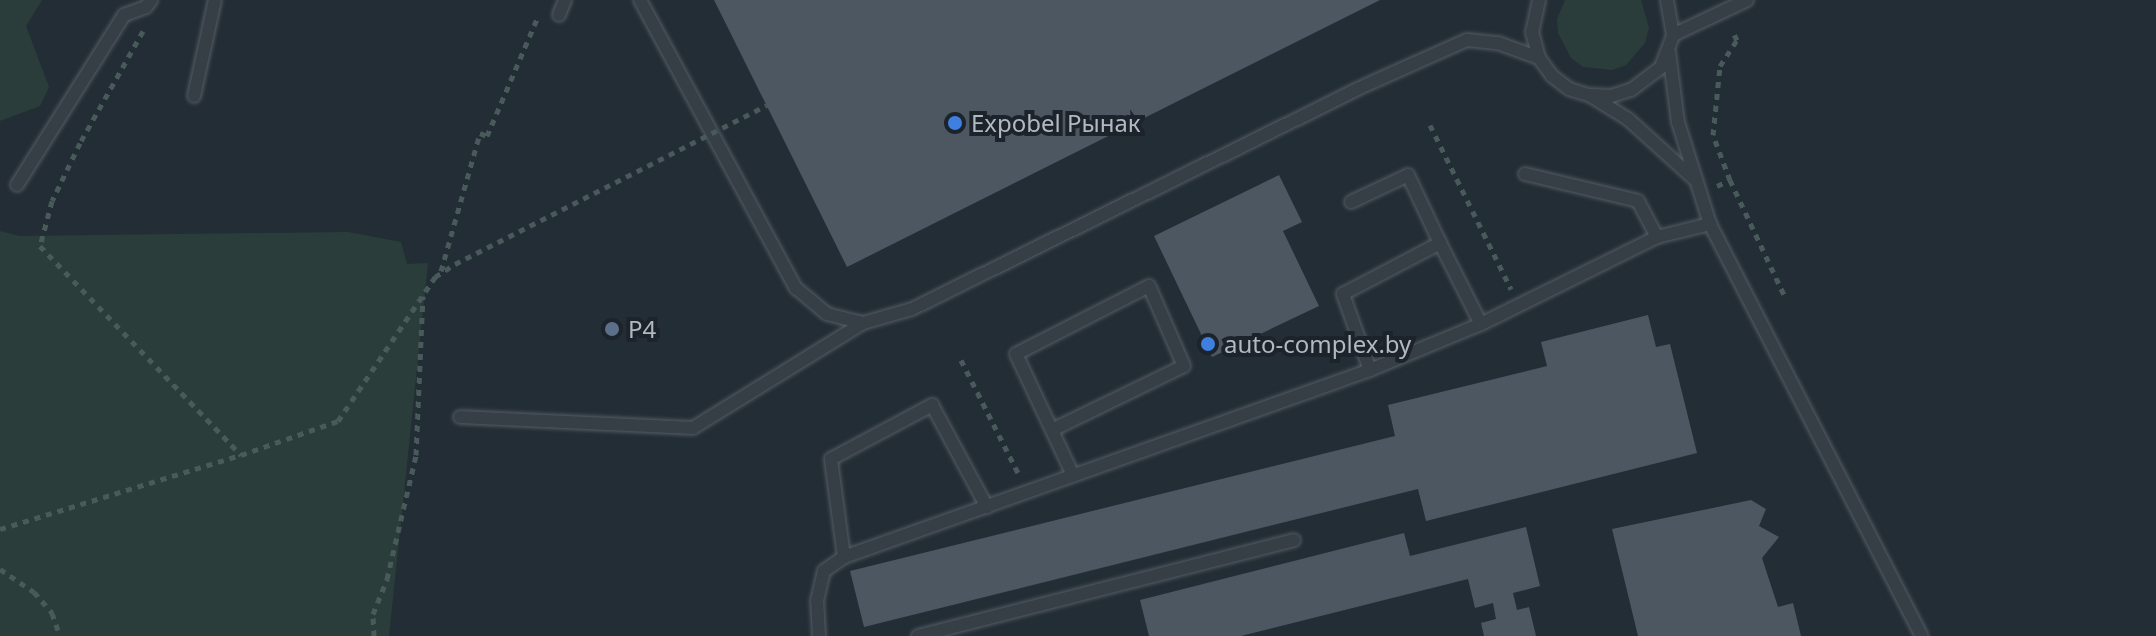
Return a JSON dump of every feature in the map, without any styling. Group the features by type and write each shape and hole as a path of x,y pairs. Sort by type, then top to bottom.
{"lane":[{"path":"17,185 124,15 146,7 151,0"},
{"path":"194,96 215,0"},
{"path":"559,15 565,0"},
{"path":"640,0 796,288 827,314 863,323"},
{"path":"1539,0 1532,32 1539,58 1552,76 1569,89 1589,95 1611,96 1631,90 1650,79 1669,52"},
{"path":"1667,0 1673,35 1669,52 1678,122 1710,224 1922,636"},
{"path":"1673,35 1747,0"},
{"path":"460,417 693,428 863,323 912,309 1366,85 1467,40 1498,43 1539,58"},
{"path":"1589,95 1628,119 1696,180"},
{"path":"1525,174 1638,201 1657,237"},
{"path":"1351,202 1408,175 1481,324"},
{"path":"819,636 817,601 824,571 844,557 1370,370 1481,324 1657,237 1710,224"},
{"path":"1370,370 1343,294 1440,243"},
{"path":"1054,429 1184,366 1149,286 1016,354 1054,429 1073,475"},
{"path":"844,557 831,459 932,405 987,507"},
{"path":"918,636 1294,540"}],"path":[{"path":"1722,12 1737,40 1720,66 1713,135 1730,180 1784,295"},
{"path":"0,529 241,455 338,421 440,272 480,133 487,136 539,15"},
{"path":"148,23 80,143 52,201 40,246 241,455"},
{"path":"440,272 767,105"},
{"path":"1430,125 1519,305"},
{"path":"1701,194 1730,180"},
{"path":"374,636 373,614 387,579 416,455 423,295"},
{"path":"961,360 1027,491"},
{"path":"0,569 34,592 52,613 60,636"}],"shaded area":[{"path":"0,0 42,0 26,26 49,87 40,106 0,121"},
{"path":"1565,0 1641,0 1649,28 1645,43 1626,65 1612,70 1583,67 1571,58 1558,33 1557,19"},
{"path":"0,231 20,236 348,232 401,242 407,264 428,263 389,636 0,636"}],"building":[{"name":"Expobel Рынак","path":"714,0 1380,0 847,267"},
{"path":"1279,175 1302,222 1283,231 1319,306 1212,357 1154,236"},
{"path":"1648,315 1656,347 1670,344 1697,453 1426,521 1418,489 864,627 850,571 1395,436 1388,405 1547,366 1541,342"},
{"path":"1751,500 1766,509 1759,526 1779,537 1762,558 1778,607 1793,603 1801,636 1638,636 1612,529"},
{"path":"1526,527 1540,586 1513,593 1517,610 1529,607 1536,636 1484,636 1481,623 1496,619 1493,603 1475,608 1468,579 1241,636 1149,636 1140,600 1404,533 1410,556"}],"place":[{"name":"Expobel Рынак","path":"955,123"},
{"name":"P4","path":"612,329"},
{"name":"auto-complex.by","path":"1208,344"}]}
